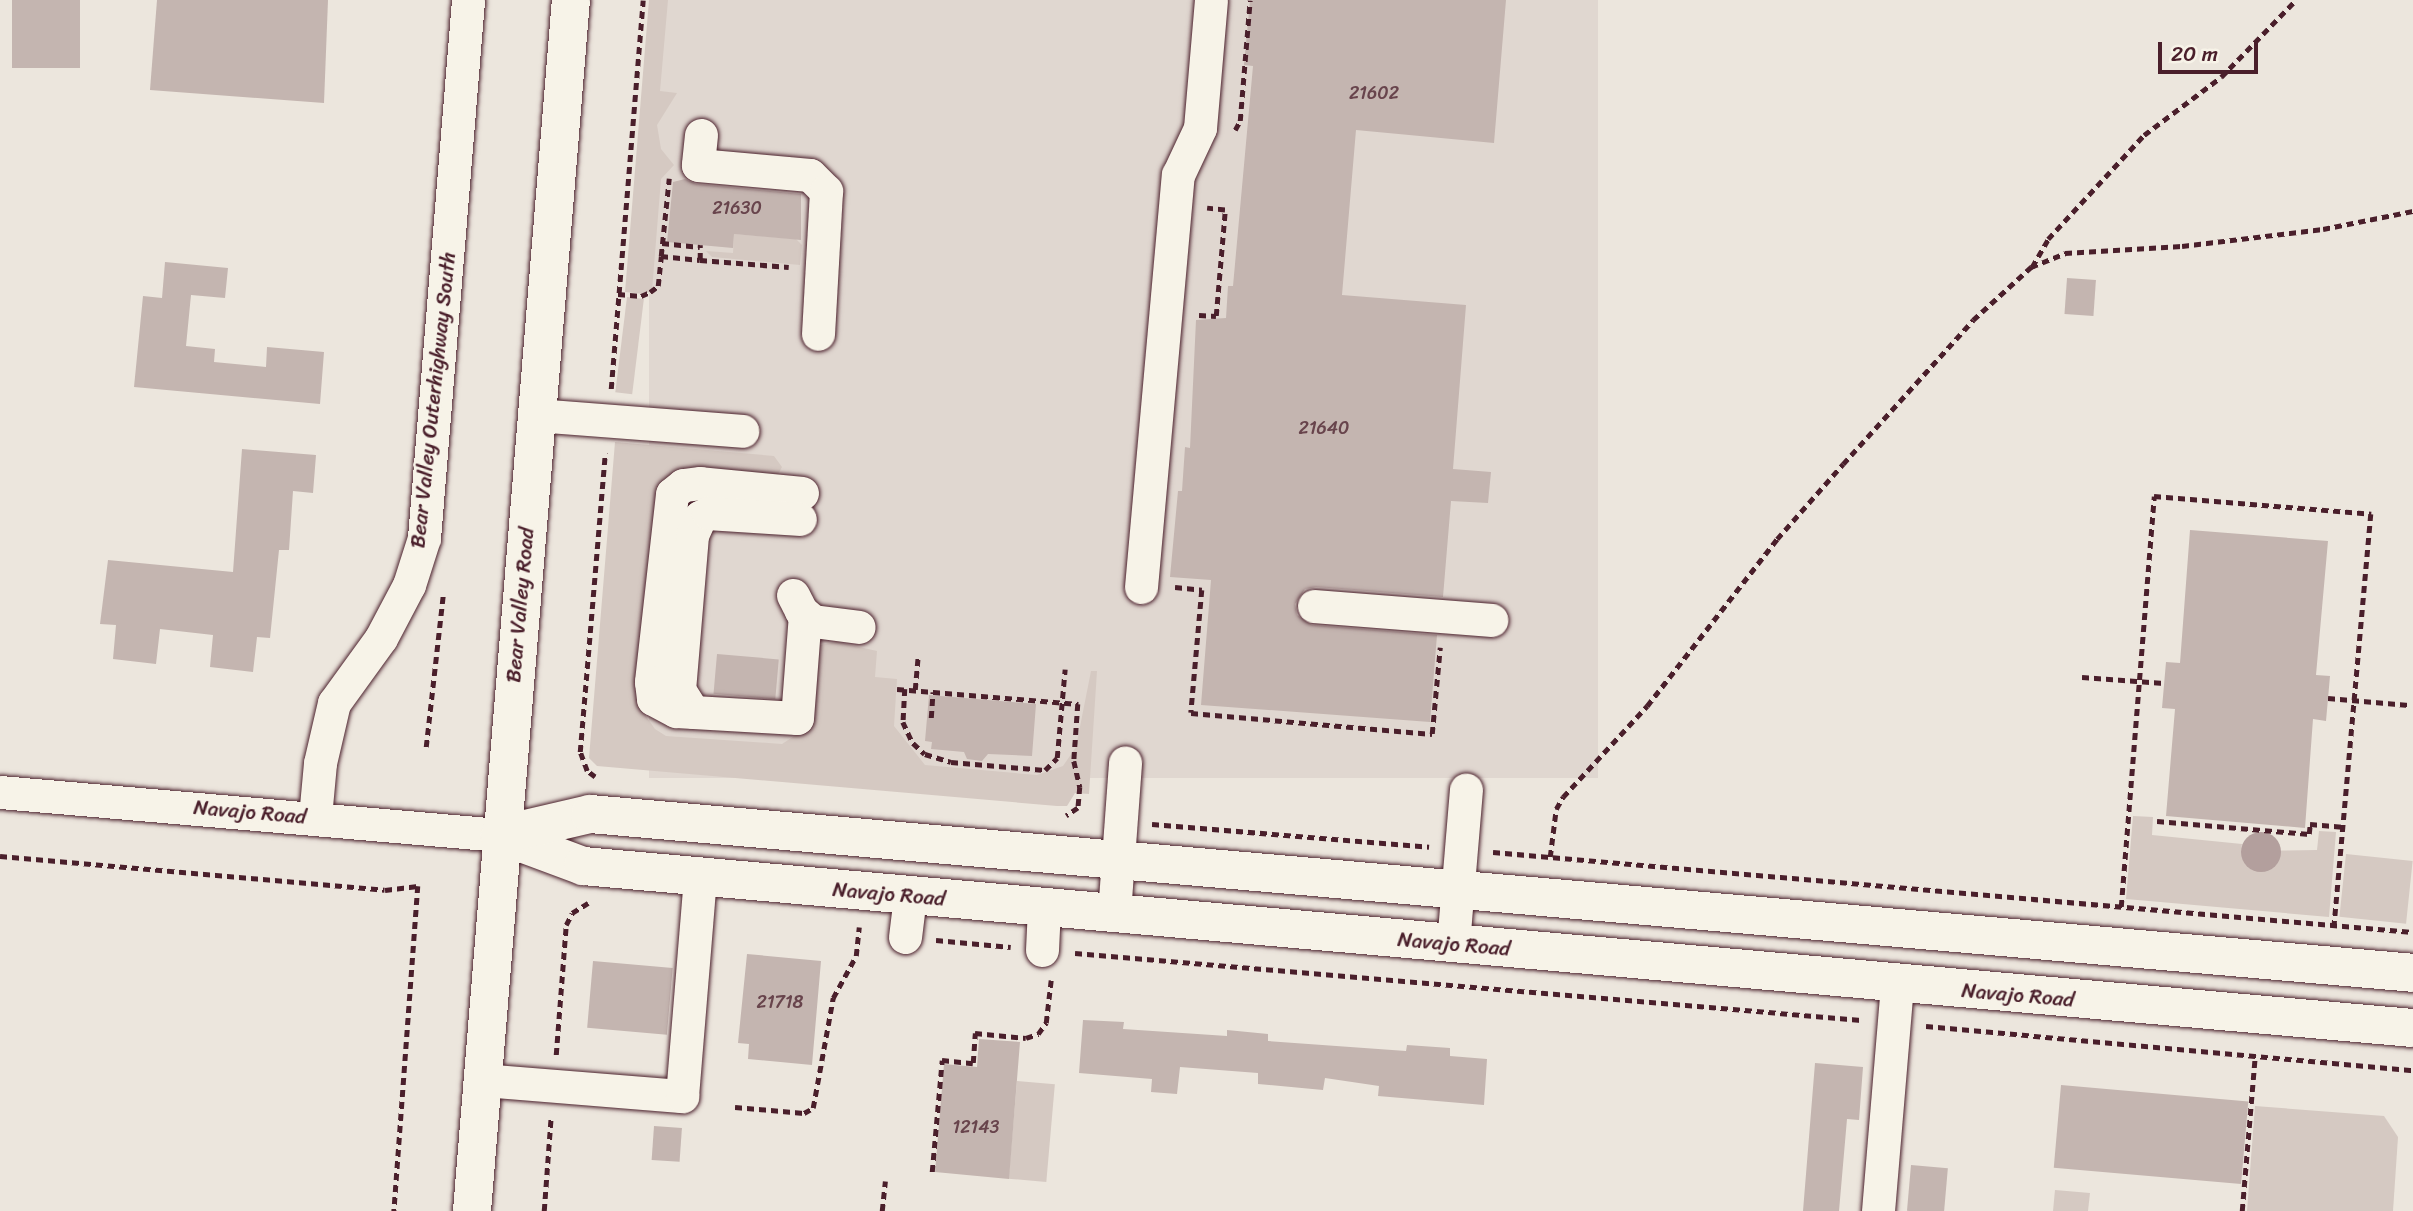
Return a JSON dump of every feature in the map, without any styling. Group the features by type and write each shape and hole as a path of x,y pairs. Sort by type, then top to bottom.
{"main road":[{"name":"Bear Valley Road","path":"472,1211 500,835 571,0"},
{"name":"Navajo Road","path":"500,835 590,814 2413,973"},
{"name":"Navajo Road","path":"500,835 583,866 2413,1028"}],"street":[{"name":"Bear Valley Outerhighway South","path":"315,817 320,764 334,703 380,639 409,585 424,538 468,0"},
{"path":"1153,587 1178,175 1200,128 1211,0"},
{"path":"701,135 698,165 810,175 827,191 818,334"},
{"path":"536,415 742,431"},
{"path":"801,506 700,483 683,485 673,494 651,682 653,699 676,710 797,718 799,605 813,621 859,627"},
{"path":"1314,606 1491,620"},
{"path":"1114,913 1125,762"},
{"path":"1453,944 1466,790"},
{"name":"Navajo Road","path":"0,792 500,835"},
{"path":"482,1080 682,1096 700,877"},
{"path":"905,937 911,897"},
{"path":"1044,907 1047,951"},
{"path":"1878,1211 1897,984"}],"path":[{"path":"600,777 589,775 580,752 643,0"},
{"path":"1233,133 1240,121 1250,0"},
{"path":"1550,857 1556,808 1563,797 1647,706 1777,539 1973,320 2031,267 2048,239 2144,135 2221,77 2296,0"},
{"path":"618,294 641,296 657,286 667,182 671,174"},
{"path":"1189,315 1216,316 1225,209 1200,208 1205,195"},
{"path":"2031,267 2065,253 2208,243 2323,229 2413,211"},
{"path":"662,243 700,246 700,260"},
{"path":"661,256 802,268"},
{"path":"2121,907 2154,496 2371,514 2345,827 2334,925"},
{"path":"1153,587 1202,590 1191,713 1433,734 1441,632"},
{"path":"915,690 918,656"},
{"path":"905,689 903,722 913,743 925,754 951,762 1045,770 1053,765 1065,669"},
{"path":"2082,677 2164,684"},
{"path":"897,689 1078,704 1073,761 1080,787 1078,808 1066,816"},
{"path":"931,718 933,692"},
{"path":"2328,698 2409,705"},
{"path":"1053,815 2413,932"},
{"path":"2157,821 2309,834 2310,824 2345,827"},
{"path":"0,856 385,890 418,886 394,1211"},
{"path":"544,1211 566,925 577,909 603,903"},
{"path":"845,925 905,937 1047,951 2413,1070"},
{"path":"735,1107 804,1113 813,1108 833,998 856,956 859,926"},
{"path":"932,1172 942,1060 973,1063 975,1033 1030,1038 1044,1027 1047,951"},
{"path":"2242,1211 2255,1056"},
{"path":"883,1211 885,1181"}],"shaded area":[{"path":"649,0 1598,0 1598,778 649,778"},
{"path":"649,0 668,0 660,91 677,93 657,125 661,149 674,165 661,179 652,291 644,294 625,292"},
{"path":"734,234 796,239 802,245 800,265 712,257 706,251 733,253"},
{"path":"627,297 644,299 632,394 615,392"},
{"path":"615,442 774,456 782,467 776,478 681,479 643,712 655,729 666,736 782,744 799,733 814,646 837,642 877,651 875,677 897,679 894,726 925,765 1037,775 1063,766 1076,747 1091,671 1097,671 1089,794 1075,793 1067,806 1057,806 597,766 589,758"},
{"path":"2133,816 2153,817 2152,835 2242,844 2241,851 2317,850 2319,831 2336,832 2329,917 2126,899"},
{"path":"2261,832 2269,833 2275,838 2280,844 2280,860 2275,866 2269,871 2261,872 2253,871 2247,866 2242,860 2241,852 2242,844 2247,838 2253,833"},
{"path":"2346,854 2413,861 2406,924 2339,917"},
{"path":"1017,1081 1055,1084 1046,1182 1008,1179"},
{"path":"2255,1106 2384,1116 2398,1137 2393,1211 2247,1211"},
{"path":"2055,1190 2090,1193 2088,1211 2053,1211"}],"building":[{"path":"12,0 80,0 80,68 12,68"},
{"path":"157,0 328,0 324,103 150,90"},
{"path":"1250,0 1506,0 1494,143 1356,130 1342,295 1466,305 1453,469 1491,472 1488,503 1451,501 1443,597 1316,587 1305,589 1295,604 1297,615 1312,625 1437,635 1430,722 1201,705 1211,580 1170,577 1178,491 1182,491 1185,447 1190,448 1196,320 1226,318 1228,286 1233,286 1253,66 1244,65"},
{"path":"685,179 696,184 801,194 801,240 734,234 733,248 667,242 673,182"},
{"path":"165,262 228,268 225,298 191,295 186,346 215,349 214,362 266,367 267,347 324,352 320,404 134,387 143,296 162,298"},
{"path":"2067,278 2096,280 2093,316 2064,314"},
{"path":"242,449 316,455 313,493 293,491 289,550 279,550 270,638 257,637 253,672 210,667 213,635 160,629 156,664 113,659 116,625 100,624 108,560 233,572"},
{"path":"2190,530 2328,541 2316,675 2330,676 2326,721 2313,719 2305,828 2166,816 2175,709 2162,708 2166,662 2180,663"},
{"path":"717,654 779,659 775,699 714,694"},
{"path":"929,695 1036,704 1032,756 988,754 982,761 967,759 964,752 931,749 932,742 925,741"},
{"path":"747,954 821,961 812,1065 748,1059 749,1044 738,1043"},
{"path":"593,961 673,968 667,1035 587,1028"},
{"path":"1083,1020 1124,1022 1123,1029 1227,1036 1227,1030 1268,1034 1268,1041 1406,1051 1407,1045 1450,1048 1450,1056 1487,1059 1484,1105 1378,1096 1379,1086 1325,1078 1323,1090 1258,1084 1258,1073 1180,1067 1177,1094 1151,1092 1152,1079 1079,1073"},
{"path":"979,1039 1020,1042 1009,1179 935,1172 944,1064 977,1067"},
{"path":"1815,1063 1863,1067 1859,1120 1847,1119 1839,1211 1803,1211"},
{"path":"2061,1085 2248,1101 2241,1184 2054,1168"},
{"path":"654,1126 682,1128 680,1162 652,1160"},
{"path":"1911,1165 1948,1168 1944,1211 1907,1211"}]}
